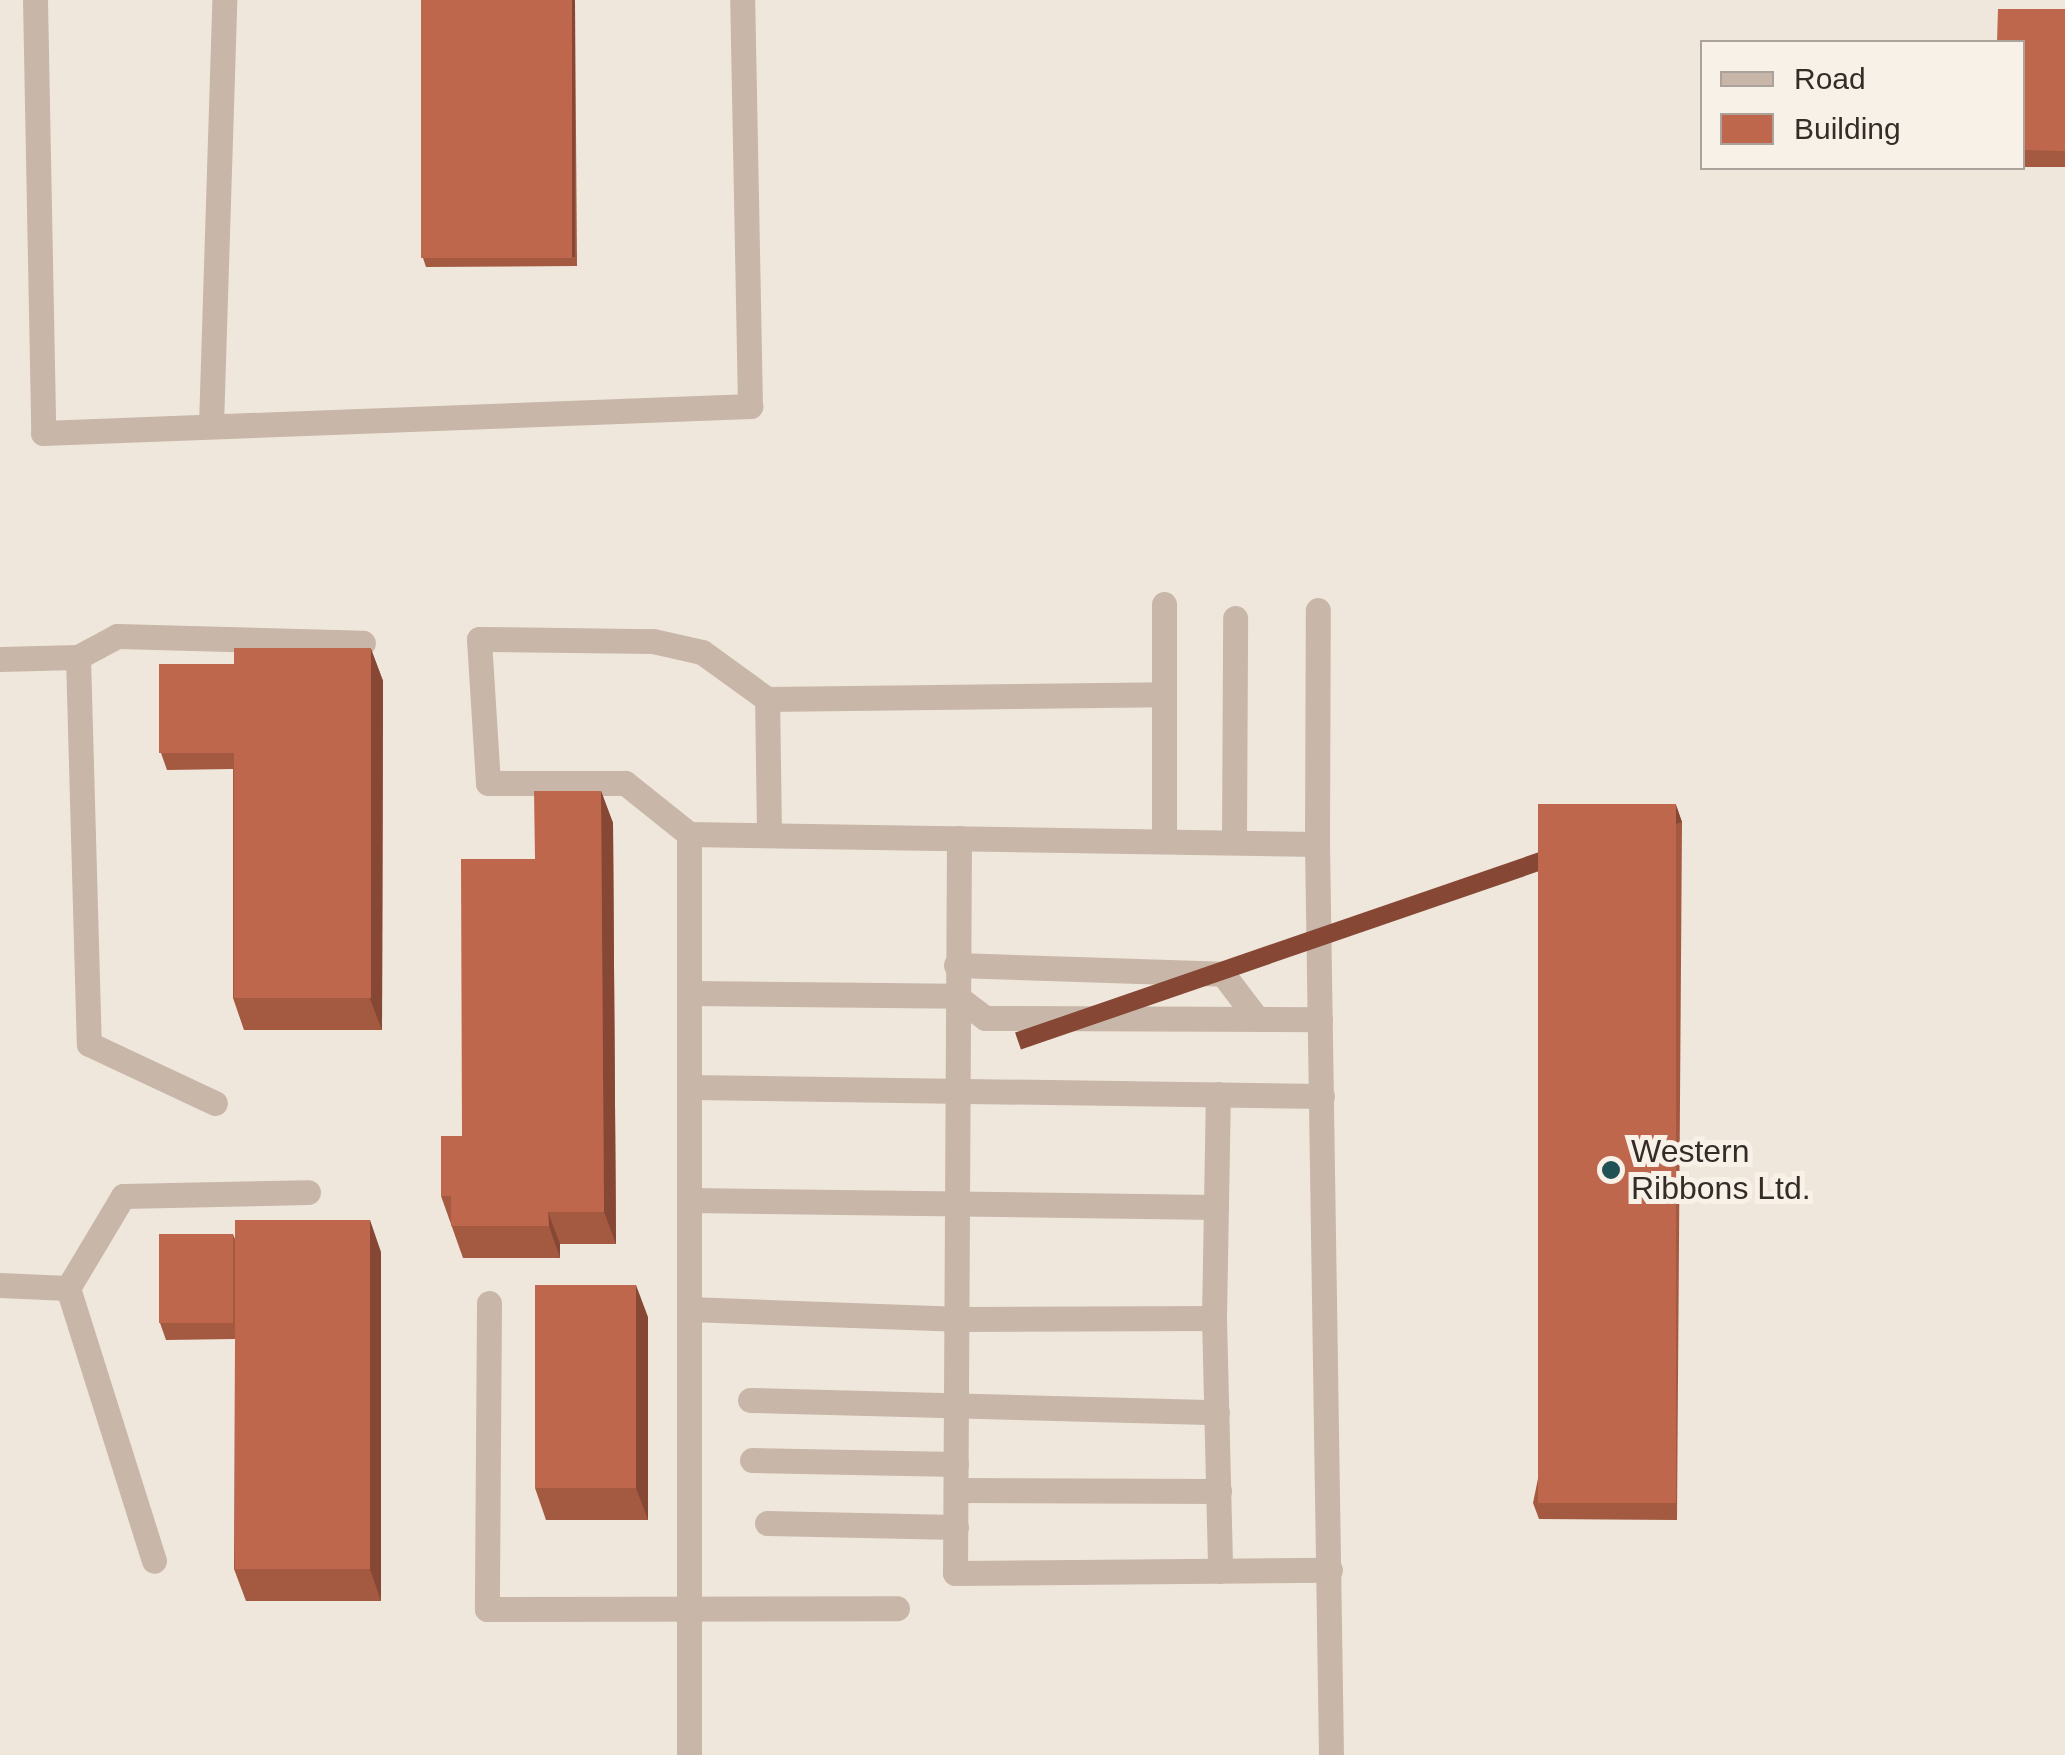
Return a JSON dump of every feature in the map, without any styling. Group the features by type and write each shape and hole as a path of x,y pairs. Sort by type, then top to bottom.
{"lane":[{"path":"34,0 43,434 750,406 742,0"},
{"path":"211,425 224,0"},
{"path":"1164,604 1164,838"},
{"path":"1318,610 1317,844 1330,1755"},
{"path":"1234,841 1235,618"},
{"path":"0,659 78,657 117,636 362,644"},
{"path":"1164,694 767,699 702,652 653,641 479,639 488,783 626,783 689,834 1164,838 1317,844"},
{"path":"78,657 89,1044 215,1103"},
{"path":"767,699 770,835"},
{"path":"689,834 690,1755"},
{"path":"959,838 955,1574 1330,1570"},
{"path":"956,965 1223,974 1257,1019"},
{"path":"689,992 956,996 985,1018 1320,1019"},
{"path":"689,1087 1322,1096"},
{"path":"1218,1094 1214,1318 1220,1571"},
{"path":"154,1561 68,1288 123,1196 308,1192"},
{"path":"689,1200 1216,1207"},
{"path":"0,1285 68,1288"},
{"path":"489,1303 487,1609 898,1608"},
{"path":"690,1309 956,1319 1214,1318"},
{"path":"750,1400 1217,1412"},
{"path":"752,1460 1218,1492"},
{"path":"767,1523 956,1526"}],"building":[{"path":"421,0 572,0 572,258 421,258"},
{"path":"1998,9 2065,9 2065,151 2025,150 2025,40 1997,40"},
{"path":"234,648 371,648 371,998 234,998"},
{"path":"159,664 234,664 234,753 159,753"},
{"path":"534,791 601,791 604,1212 548,1212 549,1226 451,1226 451,1196 441,1196 441,1136 462,1136 461,859 535,859"},
{"name":"Western Ribbons Ltd.","path":"1538,804 1676,804 1676,1503 1538,1503"},
{"path":"235,1220 370,1220 370,1569 235,1569"},
{"path":"159,1234 233,1234 233,1323 159,1323"},
{"path":"535,1285 636,1285 636,1488 535,1488"}],"place":[{"name":"Western Ribbons Ltd.","path":"1611,1170"}]}
